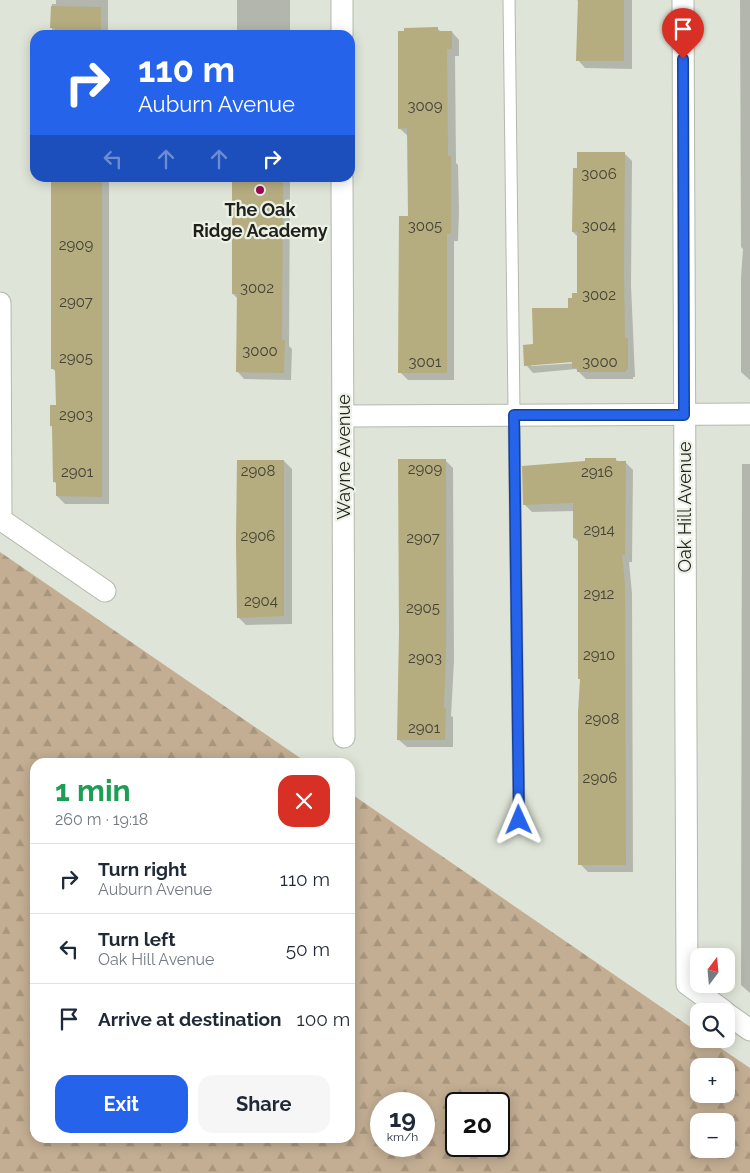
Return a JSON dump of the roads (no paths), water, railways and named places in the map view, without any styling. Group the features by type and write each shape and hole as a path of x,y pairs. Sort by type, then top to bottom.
{"street":[{"path":"342,0 342,30"},
{"name":"Oak Hill Avenue","path":"682,0 687,984 713,1003"},
{"name":"Wayne Avenue","path":"342,182 344,737"},
{"path":"0,303 0,520 105,591"},
{"path":"343,416 750,414"},
{"path":"735,1019 750,1030"}],"lane":[{"path":"509,0 519,820"}],"place":[{"name":"The Oak Ridge Academy","path":"260,190"}]}
